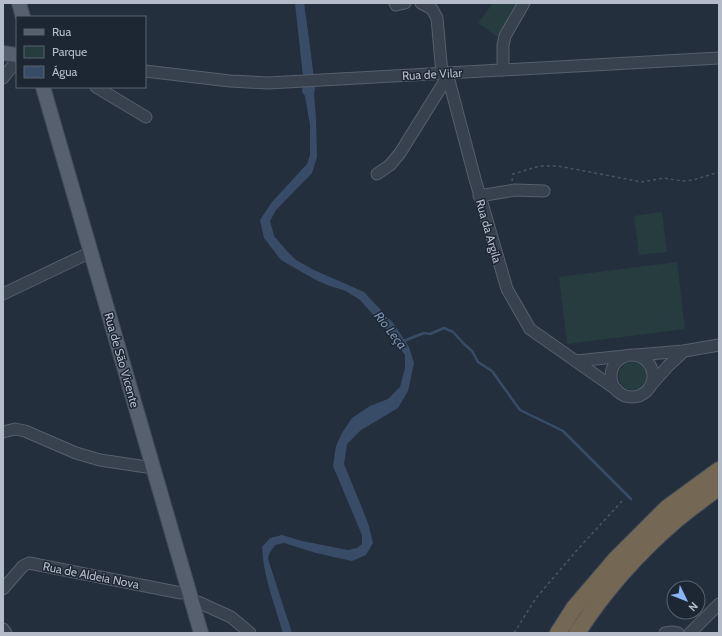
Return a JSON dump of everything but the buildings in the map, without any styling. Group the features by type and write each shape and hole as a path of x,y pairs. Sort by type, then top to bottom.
{"highway":[{"path":"558,633 574,608 615,560 668,508 719,470"},
{"path":"577,633 587,617 626,568 676,521 719,487"}],"main road":[{"path":"19,3 23,16"},
{"path":"3,53 16,55"},
{"name":"Rua de São Vicente","path":"43,88 201,633"}],"street":[{"path":"395,3 396,5 405,3"},
{"name":"Rua da Argila","path":"421,3 432,9 437,18 444,73 501,271 510,296 530,329 623,394 636,396 648,390"},
{"path":"503,70 503,44 505,36 524,3"},
{"name":"Rua de Vilar","path":"146,71 230,81 268,83 719,58"},
{"path":"3,78 16,61"},
{"path":"377,174 390,165 400,153 443,84 444,73"},
{"path":"98,88 146,117"},
{"path":"479,196 511,191 544,191"},
{"path":"3,294 91,252"},
{"path":"576,361 684,351 719,345"},
{"path":"648,390 668,366 684,351"},
{"path":"618,390 612,380 613,368 621,358 630,355 640,356 650,365 653,371 653,378 648,390"},
{"path":"3,432 15,429 25,431 70,450 100,460 153,468"},
{"name":"Rua de Aldeia Nova","path":"3,589 23,566 29,563 182,593 191,597"},
{"path":"191,597 198,602 231,617 250,633"},
{"path":"690,633 719,604"},
{"path":"3,629 6,633"},
{"path":"665,633 678,633"}],"path":[{"path":"511,191 513,174 540,166 558,166 642,182 664,178 682,181 693,180 719,172"},
{"path":"514,633 536,598 578,549 624,500"}],"green space":[{"path":"493,3 519,3 500,39 478,23"},
{"path":"662,212 667,252 639,255 634,216"},
{"path":"677,262 685,329 567,344 559,277"},
{"path":"633,362 639,363 643,366 646,370 646,382 643,386 639,389 633,390 627,389 623,386 620,382 619,376 620,370 623,366 627,363"}],"water":[{"name":"Rio Leça","path":"295,3 304,3 315,89 317,157 312,173 276,210 270,221 274,236 296,260 314,270 364,292 394,324 409,347 414,363 408,391 398,408 361,430 347,444 344,464 368,523 373,543 366,555 352,561 316,553 284,543 275,545 269,554 268,559 292,633 283,633 267,579 262,547 270,538 282,535 302,541 348,550 357,548 362,544 362,535 333,466 336,446 342,433 352,418 370,406 388,399 400,387 405,368 405,355 386,329 360,300 346,291 314,279 281,260 264,238 260,220 272,202 307,164 310,155 310,125 305,96 302,92 303,76"}],"waterway":[{"name":"Rio Leça","path":"401,342 424,333 430,334 444,328 453,332 472,351 478,362 492,371 520,410 563,431 631,499"}]}
